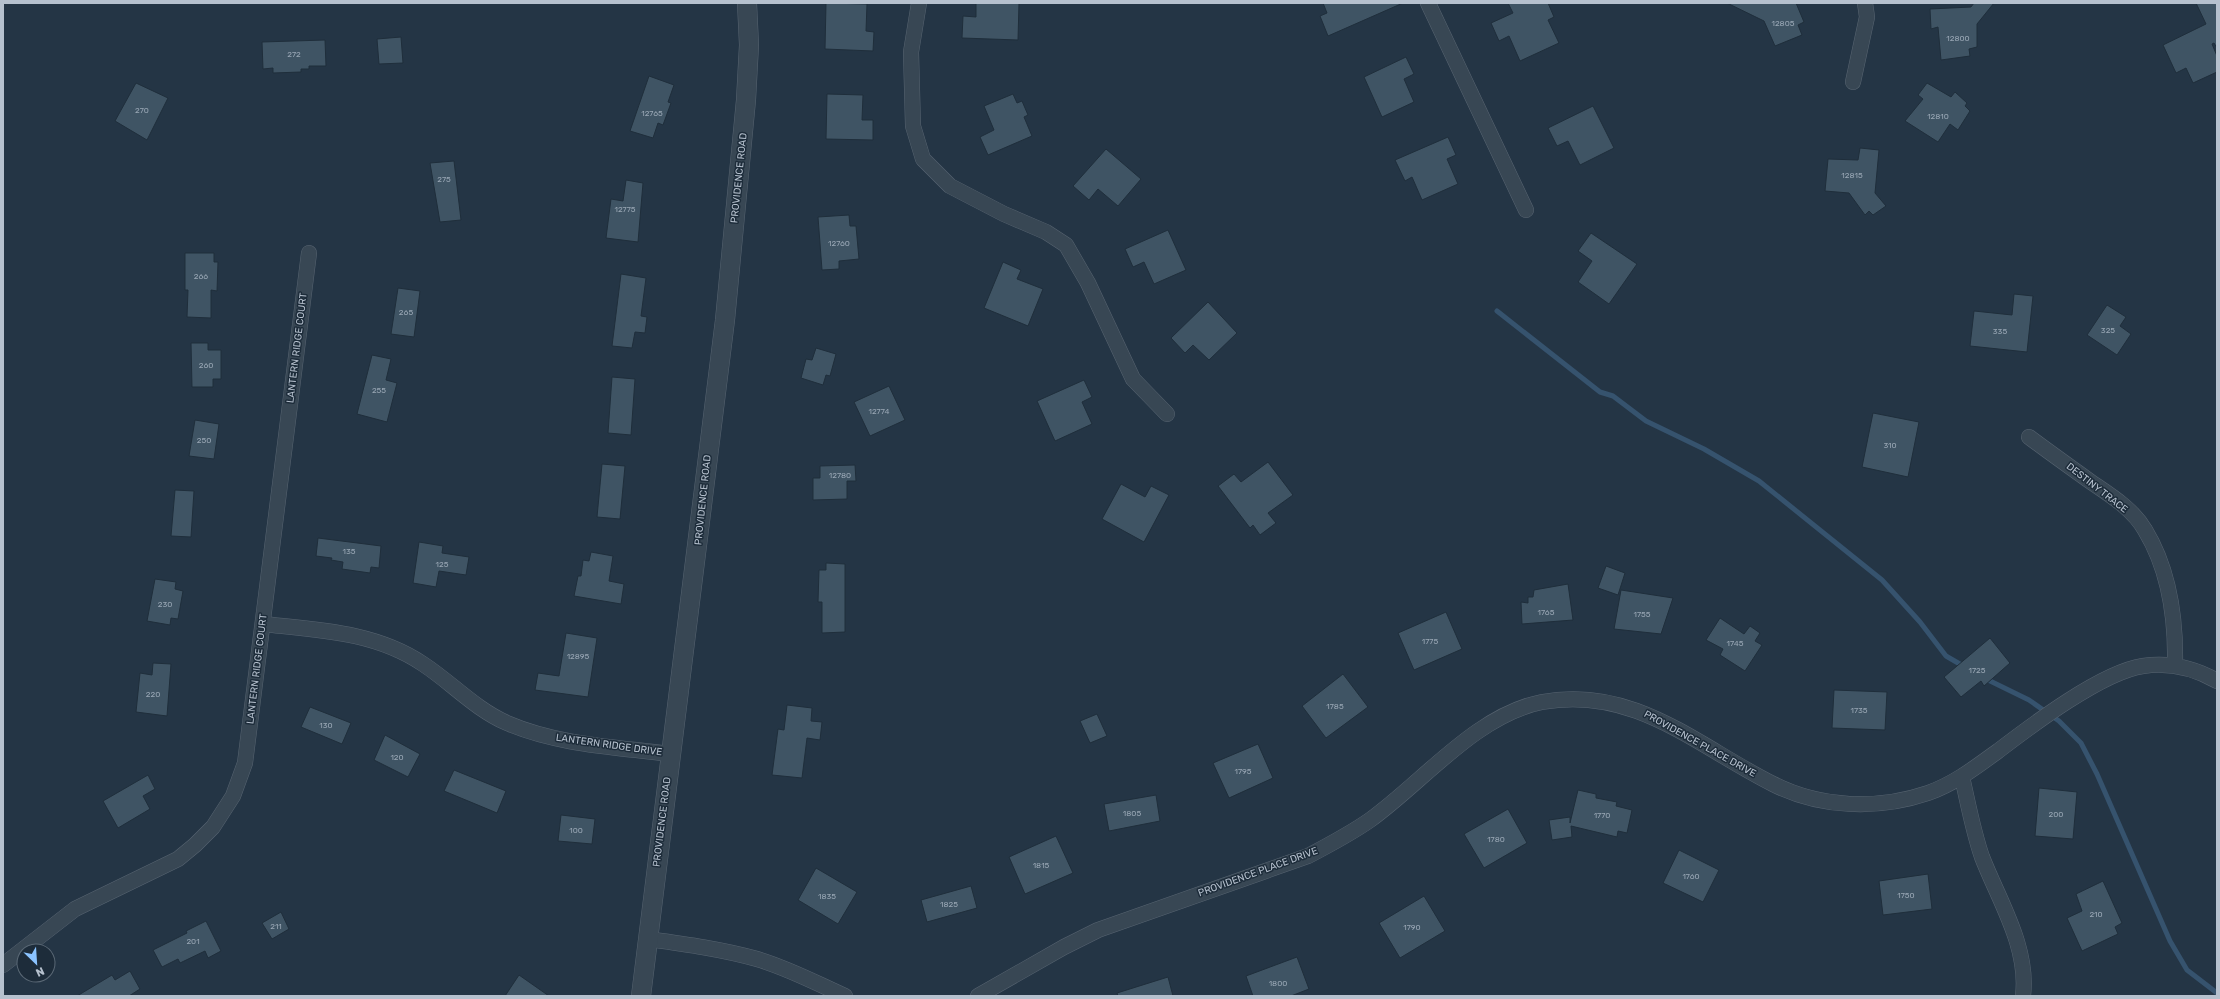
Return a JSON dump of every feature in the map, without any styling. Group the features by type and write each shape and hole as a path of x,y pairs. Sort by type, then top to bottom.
{"street":[{"name":"PROVIDENCE ROAD","path":"641,996 670,754 698,543 712,412 726,313 746,100 749,45 747,3"},
{"path":"919,3 911,52 913,126 923,159 950,186 1004,214 1046,232 1066,245 1088,283 1134,379 1167,414"},
{"path":"1428,3 1526,210"},
{"path":"1853,82 1867,17 1865,3"},
{"name":"LANTERN RIDGE COURT","path":"3,965 52,925 75,909 178,859 213,827 233,796 245,763 309,253"},
{"name":"DESTINY TRACE","path":"2029,437 2122,504 2145,529 2162,565 2172,597 2176,632 2175,665"},
{"name":"LANTERN RIDGE DRIVE","path":"263,624 348,633 387,644 423,663 482,709 506,722 532,732 566,740 670,754"},
{"name":"PROVIDENCE PLACE DRIVE","path":"978,996 1064,947 1098,930 1308,856 1340,839 1371,819 1485,726 1511,712 1542,702 1585,699 1608,701 1631,708 1658,719 1774,785 1800,795 1827,802 1861,804 1896,801 1929,792 1962,777 2041,719 2110,677 2142,666 2175,665 2199,671 2217,681"},
{"path":"1962,777 1982,855 2020,952 2023,996"},
{"path":"648,939 718,949 758,959 795,973 845,996"}],"building":[{"path":"826,3 867,4 866,31 874,32 873,51 825,49"},
{"path":"976,3 1019,3 1018,40 962,38 963,16 976,17"},
{"path":"1323,3 1403,3 1328,36 1320,16 1327,13"},
{"path":"1508,3 1548,3 1554,17 1548,20 1559,43 1520,61 1509,36 1499,41 1491,23 1513,13"},
{"path":"1727,3 1796,3 1804,22 1798,25 1802,35 1775,46 1764,21"},
{"path":"1974,3 1994,3 1977,24 1977,47 1969,49 1970,56 1941,60 1938,27 1931,29 1930,9 1971,7"},
{"path":"2196,3 2217,3 2217,48 2214,43 2212,44 2217,56 2217,72 2193,83 2186,68 2176,73 2163,45 2206,24"},
{"path":"401,37 403,63 379,64 377,39"},
{"path":"325,40 326,66 309,66 309,69 301,69 301,72 273,73 273,68 263,69 262,42"},
{"path":"1406,57 1414,74 1404,79 1414,102 1382,117 1364,77"},
{"path":"649,76 674,85 668,102 671,103 663,125 658,123 653,138 630,131"},
{"path":"136,83 168,98 147,140 115,121"},
{"path":"1927,83 1951,97 1955,92 1967,103 1965,106 1970,111 1958,130 1950,124 1938,142 1905,121 1923,99 1918,95"},
{"path":"827,94 863,95 862,120 873,120 873,140 826,139"},
{"path":"1013,94 1017,103 1022,101 1028,115 1024,117 1032,136 988,155 980,137 994,130 984,106"},
{"path":"1593,106 1614,148 1580,165 1568,141 1557,146 1548,128"},
{"path":"1448,137 1456,155 1447,159 1458,184 1422,200 1412,177 1405,181 1395,160"},
{"path":"1860,148 1879,150 1875,193 1886,206 1873,215 1869,211 1865,215 1849,193 1825,191 1828,159 1858,160"},
{"path":"1106,149 1141,179 1118,206 1098,189 1089,200 1073,186"},
{"path":"454,161 461,220 440,222 430,163"},
{"path":"626,180 643,183 638,242 606,238 611,199 623,201"},
{"path":"849,215 850,226 856,226 859,259 839,261 839,269 822,270 818,217"},
{"path":"1168,230 1186,270 1154,284 1144,262 1133,267 1125,249"},
{"path":"1591,233 1637,264 1609,304 1578,282 1592,261 1578,251"},
{"path":"185,253 214,253 214,262 218,262 217,291 211,290 211,318 187,317 188,290 185,290"},
{"path":"1003,262 1021,270 1017,279 1043,289 1028,326 984,308"},
{"path":"621,274 646,278 641,316 647,317 645,333 635,332 632,348 612,346"},
{"path":"398,288 420,291 414,337 391,334"},
{"path":"2014,294 2033,296 2027,352 1970,346 1974,311 2012,315"},
{"path":"1208,302 1237,333 1209,360 1193,345 1185,353 1171,338"},
{"path":"2107,305 2126,317 2120,326 2131,334 2117,355 2087,335"},
{"path":"191,343 208,343 208,350 221,350 221,379 213,379 213,387 192,387"},
{"path":"816,348 836,354 830,376 826,375 823,385 801,378 806,359 812,360"},
{"path":"372,355 391,359 386,380 397,383 387,422 357,414"},
{"path":"612,377 635,379 631,435 608,433"},
{"path":"1084,380 1092,397 1082,402 1092,424 1055,441 1037,401"},
{"path":"889,386 905,420 870,436 854,402"},
{"path":"1873,413 1919,422 1908,477 1862,467"},
{"path":"195,420 219,424 214,459 189,456"},
{"path":"1268,462 1293,495 1268,513 1276,523 1260,535 1253,525 1250,528 1218,486 1234,474 1241,482"},
{"path":"602,464 625,466 620,519 597,517"},
{"path":"855,465 856,481 847,481 847,499 813,500 813,478 820,478 820,466"},
{"path":"1121,484 1145,497 1151,486 1169,495 1144,542 1102,519"},
{"path":"175,490 194,491 191,537 171,536"},
{"path":"318,538 381,546 379,568 371,567 370,573 342,569 343,562 331,560 332,558 316,556"},
{"path":"419,542 443,546 442,553 469,557 466,575 439,571 436,587 413,583"},
{"path":"591,552 613,556 609,581 624,584 621,604 574,596 578,576 581,576 583,560 589,561"},
{"path":"826,563 845,564 845,632 822,633 822,602 818,602 819,570 826,570"},
{"path":"1606,566 1625,573 1618,595 1598,588"},
{"path":"155,579 176,582 175,589 183,591 178,619 171,618 170,625 147,621"},
{"path":"1568,584 1573,620 1522,624 1521,602 1528,603 1528,597 1533,597 1534,590"},
{"path":"1621,590 1673,598 1661,634 1614,629"},
{"path":"1446,612 1462,649 1414,670 1398,633"},
{"path":"1720,618 1744,634 1750,626 1760,633 1755,641 1762,645 1745,671 1720,655 1723,649 1706,640"},
{"path":"566,633 597,638 588,697 535,690 538,673 559,676"},
{"path":"1990,638 2010,663 1984,686 1981,681 1961,697 1944,677"},
{"path":"153,663 171,664 167,716 136,712 140,673 152,675"},
{"path":"1343,674 1368,707 1326,738 1302,706"},
{"path":"1834,690 1887,692 1885,730 1832,728"},
{"path":"787,705 812,708 811,721 822,722 820,740 807,738 802,778 772,775 778,729 784,730"},
{"path":"310,707 351,723 342,744 301,727"},
{"path":"1097,714 1107,736 1090,743 1080,721"},
{"path":"385,735 420,754 408,777 374,760"},
{"path":"1258,744 1273,778 1229,798 1213,763"},
{"path":"454,770 506,791 497,813 444,791"},
{"path":"148,775 155,789 143,796 150,809 118,828 103,801"},
{"path":"2039,788 2077,792 2073,839 2035,836"},
{"path":"1578,790 1596,794 1596,798 1617,802 1616,806 1632,810 1627,833 1618,831 1617,837 1571,826 1572,837 1552,840 1549,820 1570,817 1570,823"},
{"path":"1156,795 1160,821 1109,831 1104,804"},
{"path":"1508,809 1527,843 1484,868 1464,834"},
{"path":"561,815 595,819 592,844 558,841"},
{"path":"1056,836 1073,873 1025,894 1009,857"},
{"path":"1679,850 1719,870 1703,902 1663,883"},
{"path":"816,868 857,892 838,924 798,900"},
{"path":"1928,874 1932,909 1883,915 1879,881"},
{"path":"2103,881 2122,923 2115,927 2118,934 2082,951 2067,918 2082,911 2076,894"},
{"path":"971,886 977,908 927,922 921,900"},
{"path":"1424,896 1445,931 1400,958 1379,923"},
{"path":"281,912 289,929 272,939 262,923"},
{"path":"206,921 221,951 208,958 205,951 180,963 178,959 162,967 153,950 187,933 186,931"},
{"path":"1297,957 1309,989 1291,996 1253,996 1246,976"},
{"path":"130,971 140,989 129,996 77,996 112,975 115,980"},
{"path":"519,975 549,996 505,996"},
{"path":"1168,977 1173,996 1118,996 1117,993"}],"waterway":[{"path":"1497,311 1600,392 1613,396 1646,421 1704,449 1759,481 1882,580 1920,622 1946,656 1965,667"},
{"path":"1984,678 2029,700 2059,721 2081,743 2097,774 2170,941 2187,970 2217,993"}]}
